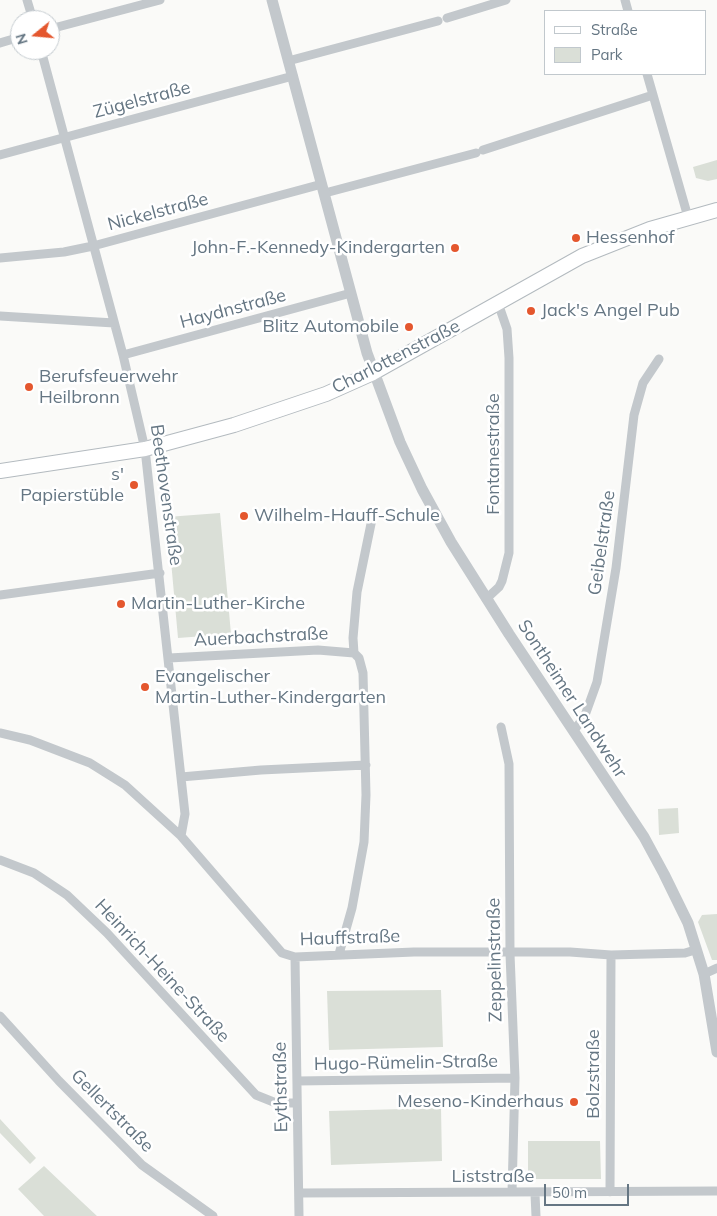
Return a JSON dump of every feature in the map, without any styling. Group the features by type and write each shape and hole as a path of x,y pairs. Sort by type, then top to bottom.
{"main road":[{"name":"Charlottenstraße","path":"0,471 145,449 244,422 326,394 373,373 586,254 688,217 717,210"}],"street":[{"path":"60,26 160,0"},
{"name":"Sontheimer Landwehr","path":"272,0 373,373 422,489 451,542 486,598 655,857 684,916 704,974 717,1052"},
{"path":"288,60 442,20 506,0"},
{"name":"Beethovenstraße","path":"45,60 92,246 123,355 145,449 185,814 182,836"},
{"path":"647,75 688,217"},
{"name":"Zügelstraße","path":"0,156 293,76"},
{"name":"Nickelstraße","path":"0,258 64,252 92,246 479,151 653,95"},
{"name":"Haydnstraße","path":"123,355 351,293"},
{"name":"Fontanestraße","path":"486,598 499,587 509,553 509,358 507,329 498,303"},
{"path":"0,316 114,323"},
{"name":"Geibelstraße","path":"572,731 584,718 597,682 616,568 634,415 643,383 659,359"},
{"path":"340,954 352,908 364,842 366,765 364,673 359,658 354,653 356,592 372,519"},
{"path":"0,595 160,573"},
{"name":"Auerbachstraße","path":"169,658 318,650 354,653"},
{"name":"Zeppelinstraße","path":"501,727 508,764 510,954 515,1078 512,1192"},
{"name":"Hauffstraße","path":"0,733 30,740 102,770 139,796 182,836 282,953 295,956 570,952 611,956 685,953 695,950"},
{"path":"181,776 366,765"},
{"name":"Heinrich-Heine-Straße","path":"0,860 34,873 67,895 107,933 256,1095 276,1103 297,1103"},
{"name":"Eythstraße","path":"295,956 299,1216"},
{"name":"Bolzstraße","path":"610,1192 611,956"},
{"path":"704,974 717,968"},
{"name":"Gellertstraße","path":"0,1016 59,1081 142,1165 213,1216"},
{"name":"Hugo-Rümelin-Straße","path":"297,1081 515,1078"},
{"name":"Liststraße","path":"299,1193 512,1192 535,1194 717,1191"},
{"path":"535,1194 536,1216"}],"green space":[{"path":"717,160 717,179 708,181 696,178 693,167"},
{"path":"220,513 231,634 178,638 167,517"},
{"path":"678,808 679,833 659,835 658,809"},
{"path":"717,914 717,960 712,960 698,922 702,915"},
{"path":"441,990 443,1047 329,1050 327,991"},
{"path":"441,1108 442,1161 331,1165 329,1111"},
{"path":"0,1119 36,1158 30,1164 0,1133"},
{"path":"528,1141 600,1141 601,1179 528,1179"},
{"path":"44,1166 97,1216 44,1216 18,1189"}],"place":[{"name":"Hessenhof","path":"576,238"},
{"name":"John-F.-Kennedy-Kindergarten","path":"455,248"},
{"name":"Jack's Angel Pub","path":"531,311"},
{"name":"Blitz Automobile","path":"409,327"},
{"name":"Berufsfeuerwehr Heilbronn","path":"29,387"},
{"name":"s' Papierstüble","path":"134,485"},
{"name":"Wilhelm-Hauff-Schule","path":"244,516"},
{"name":"Martin-Luther-Kirche","path":"121,604"},
{"name":"Evangelischer Martin-Luther-Kindergarten","path":"145,687"},
{"name":"Meseno-Kinderhaus","path":"574,1102"}]}
